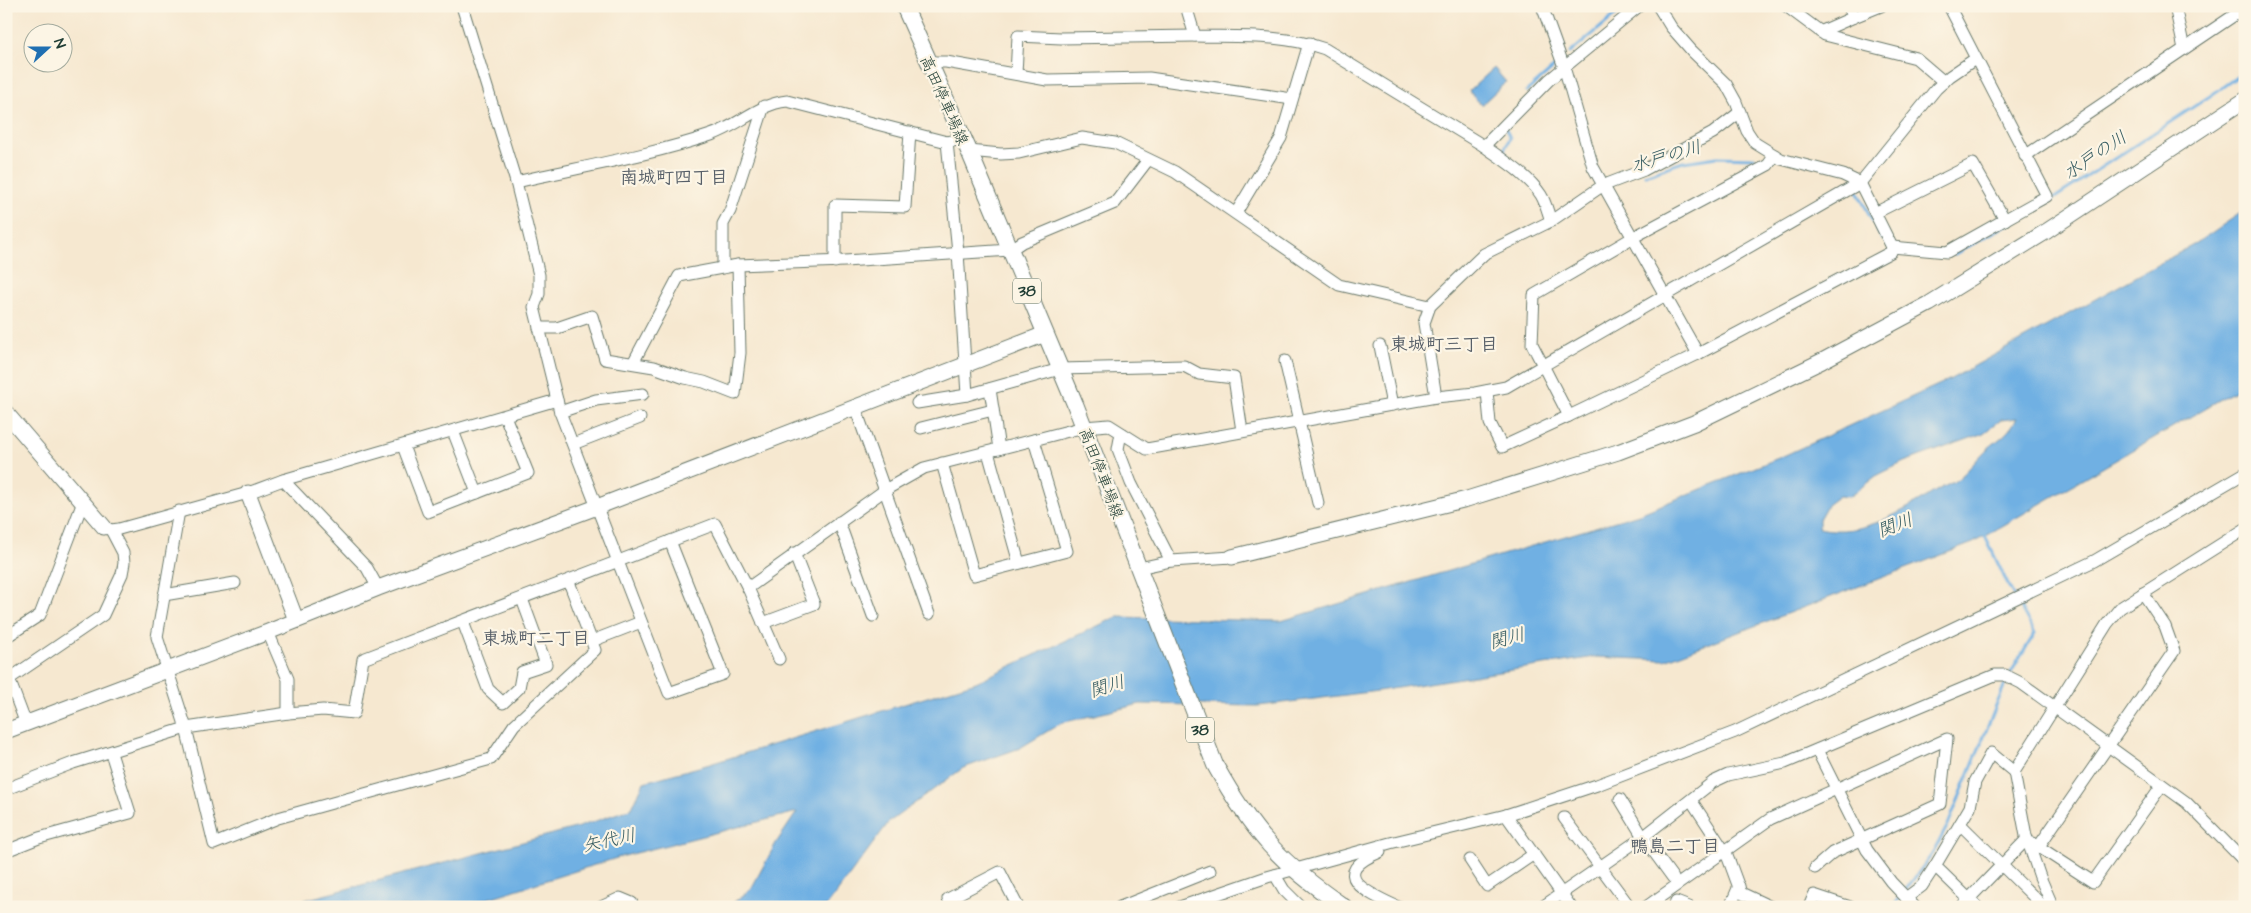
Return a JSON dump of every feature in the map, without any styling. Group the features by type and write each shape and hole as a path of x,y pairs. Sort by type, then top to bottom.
{"main road":[{"name":"高田停車場線","path":"904,6 928,62 959,144 1010,250 1084,427 1215,765 1245,816 1285,870 1344,907"}],"street":[{"path":"462,6 516,182 539,275 540,294 534,306 558,406 669,693 723,674 670,542"},
{"path":"1186,6 1195,36"},
{"path":"1542,6 1564,67 1593,167 1698,354"},
{"path":"1484,146 1564,67 1639,6"},
{"path":"1487,391 1490,423 1502,447 1698,354 1891,252 1892,247 1860,182 1843,175 1795,163 1775,155 1755,143 1726,84 1692,51 1671,27 1658,6"},
{"path":"1786,6 1825,35 1916,58 1944,82"},
{"path":"1848,6 1854,17"},
{"path":"1820,32 1882,6"},
{"path":"1892,247 1947,252 2047,196 1949,6"},
{"path":"2175,6 2184,49"},
{"path":"2026,156 2245,8"},
{"path":"1016,74 1018,36 1061,38 1195,36 1275,38 1309,43 1325,49 1484,146 1531,184 1541,196 1551,221"},
{"path":"1236,213 1281,138 1309,43"},
{"path":"748,588 794,553 885,490 924,468 1084,427 1109,425 1147,449 1436,397 1506,387 1860,182 1944,82 1975,59"},
{"path":"928,62 946,62 1047,80 1150,78 1292,100"},
{"path":"516,182 683,144 714,134 764,106 787,100 1001,154 1019,153 1072,139 1090,138 1115,143 1175,172 1339,285 1430,306"},
{"path":"1141,574 1171,561 1232,557 1467,499 1618,452 1694,423 1822,361 1929,304 2047,231 2245,100"},
{"path":"723,266 723,224 730,211 764,106"},
{"path":"1436,397 1424,323 1430,306 1484,254 1551,221 1602,186 1644,170 1713,133 1740,112"},
{"path":"835,262 835,205 905,207 910,132"},
{"path":"959,144 958,252 967,395"},
{"path":"1569,416 1532,344 1534,295 1632,238 1768,165 1775,155"},
{"path":"633,362 680,276 723,266 835,262 958,252 1010,250 1022,242 1115,203 1148,160"},
{"path":"1875,213 1973,164 2005,220"},
{"path":"539,328 557,328 592,316 605,359 654,366 735,394 740,353 738,265"},
{"path":"6,731 268,632 378,588 597,507 1045,334"},
{"path":"1380,346 1392,405"},
{"path":"1285,360 1318,503"},
{"path":"917,402 967,395 1060,369 1184,366 1199,374 1234,378 1242,431"},
{"path":"990,389 993,410 994,450 1019,563"},
{"path":"107,528 248,493 283,480 505,416 558,406 643,394"},
{"path":"855,407 929,614"},
{"path":"921,428 993,410"},
{"path":"6,413 107,528 123,553 124,562 122,574 103,615 8,679 26,724"},
{"path":"403,446 428,512 528,473 505,416"},
{"path":"573,444 640,418"},
{"path":"453,431 477,493"},
{"path":"1121,433 1118,449 1131,483 1171,561"},
{"path":"942,464 974,575 1067,551 1034,440"},
{"path":"1180,907 1285,870 1506,815 1735,732 2094,562 2245,473"},
{"path":"283,480 367,568 378,588"},
{"path":"248,493 296,620"},
{"path":"6,636 40,615 83,502"},
{"path":"179,511 157,637 186,728 214,844 278,818 491,758 514,725 595,650 569,582"},
{"path":"839,522 874,616"},
{"path":"6,789 73,764 186,728 288,713 323,710 354,713 363,659 569,582 715,524 748,588 779,659"},
{"path":"2014,772 2107,624 2120,608 2245,529"},
{"path":"763,623 814,604 794,553"},
{"path":"164,595 235,583"},
{"path":"2039,846 2174,651 2165,626 2144,592"},
{"path":"463,622 488,689 503,703 519,688 522,672 546,664 522,599"},
{"path":"592,641 641,622"},
{"path":"268,632 288,679 288,713"},
{"path":"1542,907 1643,837 1713,782 1728,776 1786,763 1995,674 2005,675 2021,683 2186,802 2245,862"},
{"path":"1646,907 1770,819 1947,739 1940,804 1832,853 1814,868"},
{"path":"1817,750 1867,850 1914,907"},
{"path":"6,851 39,838 130,813 111,753"},
{"path":"1906,898 1922,886 1970,807 1976,782 1991,753 2014,772 2027,840 2053,907"},
{"path":"2027,840 2093,882 2162,785"},
{"path":"1620,800 1643,837 1673,878"},
{"path":"1692,800 1725,851 1741,892 1771,907"},
{"path":"1506,815 1571,907"},
{"path":"1564,818 1630,907"},
{"path":"1960,824 2044,907"},
{"path":"1935,866 1969,904 2027,840"},
{"path":"1390,843 1387,849 1362,861 1354,874 1360,888 1398,907"},
{"path":"1470,860 1486,886 1534,854"},
{"path":"1285,870 1284,890 1301,907"},
{"path":"1120,907 1210,871"},
{"path":"952,907 948,900 1000,872 1018,907"},
{"path":"1730,907 1739,886"},
{"path":"1809,907 1814,895 1850,907"},
{"path":"601,907 620,898 632,903 633,907"},
{"path":"1674,907 1676,902 1689,907"}],"water":[{"path":"1494,68 1506,82 1481,105 1469,91"},
{"path":"2245,210 2245,385 1973,543 1665,660 1595,657 1378,691 1258,706 1140,704 1061,723 1020,748 963,768 889,822 826,907 728,907 751,889 776,843 797,812 620,857 461,907 279,907 579,827 632,808 644,782 710,764 976,682 1117,617 1281,621 1639,514 1781,457 1949,380 2195,244","holes":["2017,418 2013,425 1957,480 1895,515 1866,526 1850,529 1819,528 1819,519 1827,505 1839,496 1849,497 1876,476 1904,462 1982,434 2001,420"]}],"waterway":[{"name":"水戸の川","path":"1570,53 1626,6"},
{"name":"水戸の川","path":"1527,91 1557,65"},
{"name":"水戸の川","path":"1955,254 2053,199 2245,71"},
{"name":"水戸の川","path":"1506,129 1510,138 1504,150 1507,157"},
{"name":"水戸の川","path":"1645,175 1683,162 1717,157 1755,158"},
{"name":"水戸の川","path":"1857,191 1882,239"},
{"path":"1983,532 2009,587 2035,633 2010,674"},
{"path":"1893,907 1933,853 1948,825 2007,679"}],"district":[{"name":"南城町四丁目","path":"674,177"},
{"name":"東城町三丁目","path":"1444,344"},
{"name":"東城町二丁目","path":"536,638"},
{"name":"鴨島二丁目","path":"1675,846"}],"water label":[{"name":"関川","path":"1895,525"},
{"name":"関川","path":"1507,638"},
{"name":"関川","path":"1107,686"},
{"name":"矢代川","path":"609,840"}]}
